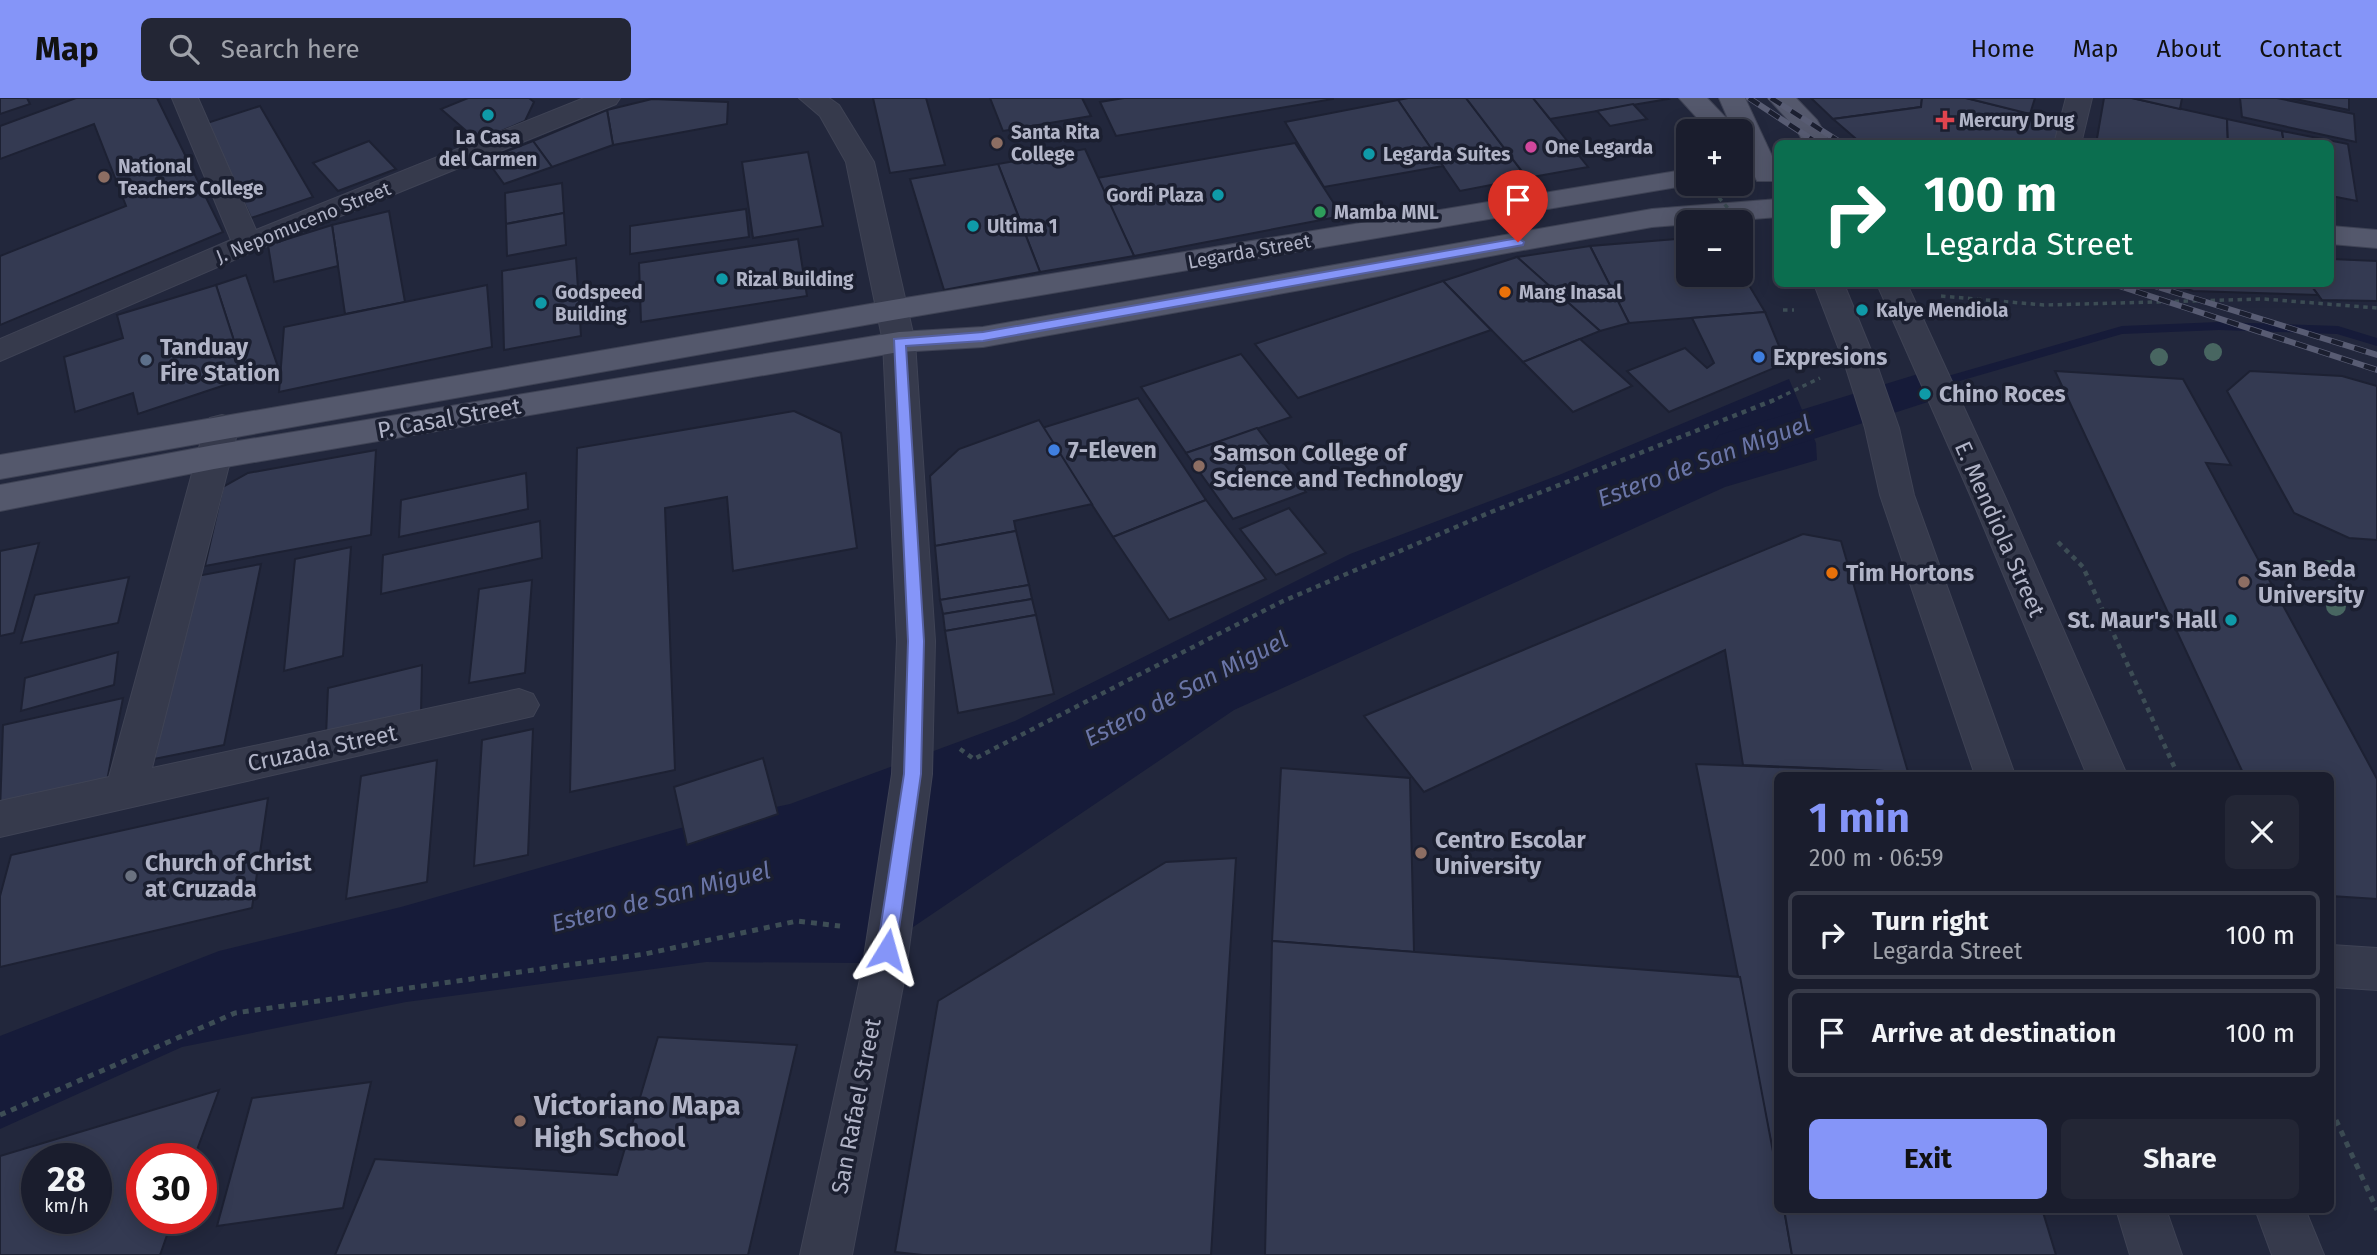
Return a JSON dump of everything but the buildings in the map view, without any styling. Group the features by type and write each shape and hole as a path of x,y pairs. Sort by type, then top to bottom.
{"main road":[{"path":"1692,98 1712,119"},
{"path":"1732,98 1766,178"},
{"path":"1781,98 1808,126 1816,140"},
{"path":"1753,163 1766,178"},
{"name":"Legarda Street","path":"896,326 1676,179"},
{"name":"Legarda Street","path":"896,326 983,337 1652,218 1774,208"},
{"path":"2334,211 2377,215"},
{"path":"2334,235 2377,239"},
{"name":"P. Casal Street","path":"0,467 218,442 896,326"},
{"name":"P. Casal Street","path":"0,498 218,442"}],"street":[{"path":"185,98 247,244"},
{"name":"J. Nepomuceno Street","path":"0,351 247,244 607,98"},
{"path":"2068,140 2079,98"},
{"name":"San Rafael Street","path":"826,102 860,162 896,326 916,641 914,751 884,970 826,1255"},
{"path":"1830,287 1861,365 1882,428 1896,495 1994,772"},
{"name":"E. Mendiola Street","path":"1894,288 1955,429 1989,499 2106,772"},
{"path":"126,791 218,442"},
{"name":"Cruzada Street","path":"0,819 519,705"},
{"path":"2334,966 2377,969"},
{"path":"2142,1213 2156,1255"},
{"path":"2282,1213 2298,1255"}],"path":[{"path":"1717,196 1730,210"},
{"path":"1894,288 2044,305 2264,299 2377,308"},
{"path":"974,759 1281,602 1491,512 1802,389"},
{"path":"2083,567 2177,772"},
{"path":"0,1115 235,1013 645,954 797,921"},
{"path":"2334,1116 2377,1210"}],"water":[{"path":"1789,379 1816,443 1817,460 1725,487 1234,710 860,963 706,962 406,1002 182,1047 0,1129 0,1036 219,951 401,907 684,827 790,804 1015,721 1350,554 1559,475"}],"waterway":[{"name":"Estero de San Miguel","path":"1918,389 2122,330 2219,326 2338,330 2377,342"},
{"name":"Estero de San Miguel","path":"1736,447 1918,389"}],"railway":[{"path":"1749,98 1813,140"},
{"path":"1771,98 1837,140"},
{"path":"2122,287 2377,370"},
{"path":"2158,287 2377,355"}],"place":[{"name":"La Casa del Carmen","path":"488,115"},
{"name":"Mercury Drug","path":"1945,120"},
{"name":"Santa Rita College","path":"997,143"},
{"name":"One Legarda","path":"1531,147"},
{"name":"Legarda Suites","path":"1369,154"},
{"name":"National Teachers College","path":"104,177"},
{"name":"Gordi Plaza","path":"1218,195"},
{"name":"Mamba MNL","path":"1320,212"},
{"name":"Ultima 1","path":"973,226"},
{"name":"Rizal Building","path":"722,279"},
{"name":"Mang Inasal","path":"1505,292"},
{"name":"Godspeed Building","path":"541,303"},
{"name":"Kalye Mendiola","path":"1862,310"},
{"name":"Expresions","path":"1759,357"},
{"name":"Tanduay Fire Station","path":"146,360"},
{"name":"Chino Roces","path":"1925,394"},
{"name":"7-Eleven","path":"1054,450"},
{"name":"Samson College of Science and Technology","path":"1199,466"},
{"name":"Tim Hortons","path":"1832,573"},
{"name":"San Beda University","path":"2244,582"},
{"name":"St. Maur's Hall","path":"2231,620"},
{"name":"Centro Escolar University","path":"1421,853"},
{"name":"Church of Christ at Cruzada","path":"131,876"},
{"name":"Victoriano Mapa High School","path":"520,1121"}],"route":[{"path":"887,950 914,751 916,641 899,342 983,337 1518,242"}]}
